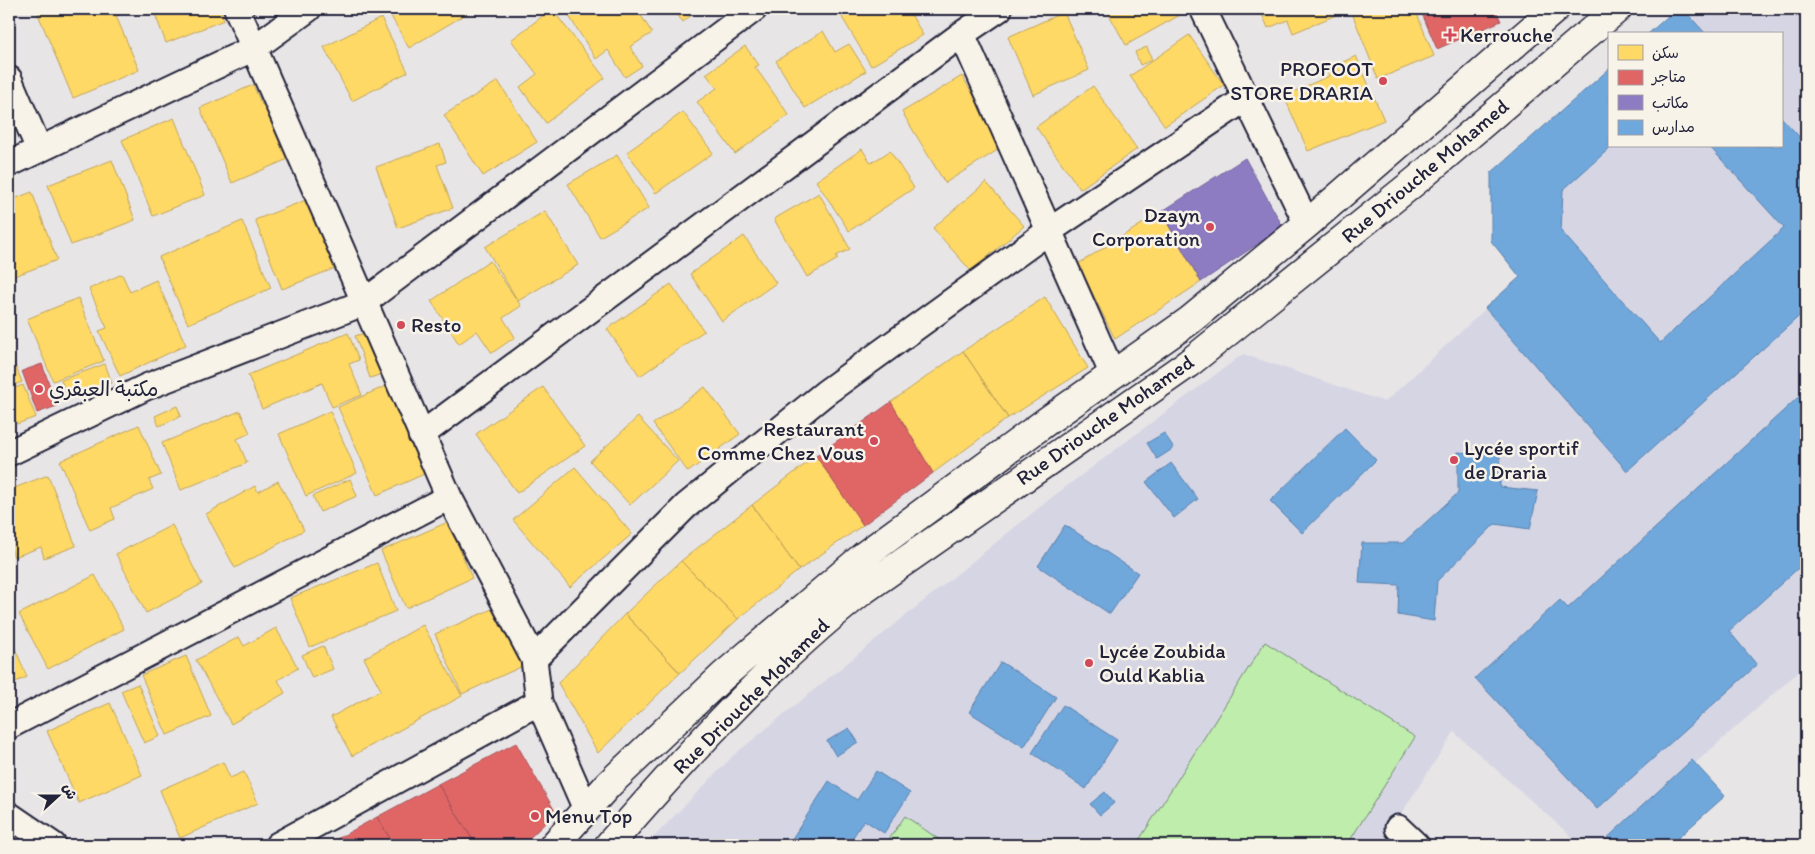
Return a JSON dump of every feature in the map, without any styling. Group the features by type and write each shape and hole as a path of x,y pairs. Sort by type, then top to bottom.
{"main road":[{"name":"Rue Driouche Mohamed","path":"554,845 586,807 724,674 865,555 1189,322 1307,224 1555,9"},
{"name":"Rue Driouche Mohamed","path":"609,845 706,736 787,654 823,622 862,591 1188,363 1418,179 1617,9"}],"street":[{"path":"238,9 448,497 534,659 539,702 586,807"},
{"path":"9,164 254,48 308,9"},
{"path":"9,453 146,387 363,303 754,9"},
{"path":"422,435 962,34 999,9"},
{"path":"1203,9 1307,224"},
{"path":"962,34 1113,375"},
{"path":"9,79 39,149"},
{"path":"534,659 686,506 825,393 1049,231 1245,99"},
{"path":"9,726 448,497"},
{"path":"278,845 539,702"},
{"path":"9,815 53,845"},
{"path":"1398,828 1416,845"}],"shaded area":[{"name":"Lycée sportif de Draria","path":"1676,9 1802,9 1806,13 1806,665 1603,845 1581,845 1454,732 1381,845 646,845 735,754 1051,498 1243,354 1385,402 1520,277 1491,241 1491,173 1608,70 1608,148 1782,148 1782,32 1650,32"}],"green space":[{"path":"1265,642 1415,737 1347,845 1136,845"},
{"path":"905,816 947,845 885,845"}],"building: سكن":[{"path":"51,9 123,9 125,13 116,16 139,70 73,98 38,14"},
{"path":"153,9 220,9 224,20 166,43"},
{"path":"387,9 463,9 466,14 409,48"},
{"path":"552,9 605,78 546,123 520,87 537,74 511,40"},
{"path":"573,9 637,9 652,33 630,47 642,66 625,77 608,50 596,59 567,13"},
{"path":"673,9 699,9 683,22"},
{"path":"837,9 908,9 923,35 871,66"},
{"path":"1106,9 1191,9 1126,45"},
{"path":"1260,9 1333,9 1336,15 1293,33 1288,20 1268,28"},
{"path":"1361,9 1415,9 1434,56 1378,79 1352,13"},
{"path":"1064,12 1089,70 1033,95 1008,37"},
{"path":"381,18 408,72 352,101 324,47"},
{"path":"823,31 835,52 849,44 866,71 805,108 776,61"},
{"path":"1189,35 1224,85 1165,126 1130,76"},
{"path":"745,46 759,65 755,67 789,115 735,154 697,102 717,88 706,74"},
{"path":"1147,47 1152,60 1140,65 1135,52"},
{"path":"1356,56 1384,120 1308,151 1284,96 1329,76 1326,70"},
{"path":"962,76 1004,146 945,183 902,112"},
{"path":"498,81 537,142 483,176 444,115"},
{"path":"253,85 262,105 272,100 295,156 232,183 200,108"},
{"path":"1093,86 1137,149 1080,189 1036,127"},
{"path":"683,112 713,153 656,193 627,152"},
{"path":"174,118 205,195 153,216 122,140"},
{"path":"440,144 446,162 437,165 453,208 398,228 376,167"},
{"path":"862,149 871,163 890,151 914,188 849,231 816,181"},
{"path":"617,155 649,208 600,237 568,184"},
{"path":"112,160 135,220 71,245 48,185"},
{"path":"986,182 1024,226 971,271 933,228"},
{"path":"32,192 57,260 9,278 9,201"},
{"path":"819,193 850,249 836,256 838,259 807,277 774,219"},
{"path":"316,196 343,265 282,289 255,220"},
{"path":"545,211 578,265 518,301 485,247"},
{"path":"1161,212 1201,282 1115,339 1078,264"},
{"path":"242,221 271,288 188,324 159,257"},
{"path":"744,236 776,283 722,321 690,274"},
{"path":"490,261 521,306 503,318 515,337 492,353 477,331 459,344 431,301"},
{"path":"122,274 130,292 156,280 186,345 120,376 99,331 107,328 89,289"},
{"path":"671,284 704,331 640,376 607,329"},
{"path":"1045,297 1088,368 1008,418 963,351"},
{"path":"78,298 104,361 53,381 27,319"},
{"path":"373,330 388,372 370,378 355,336"},
{"path":"348,333 359,360 349,364 362,395 332,407 322,383 262,409 248,375"},
{"path":"9,351 22,382 9,387"},
{"path":"963,351 1008,418 933,473 891,402"},
{"path":"105,364 112,383 68,399 61,380"},
{"path":"23,385 36,417 17,424 9,403 9,390"},
{"path":"386,386 416,453 422,450 431,471 377,495 338,407"},
{"path":"543,387 585,446 517,493 476,434"},
{"path":"705,387 740,434 688,472 653,424"},
{"path":"177,406 181,416 159,426 155,416"},
{"path":"240,411 250,433 237,439 247,463 181,490 162,443"},
{"path":"330,411 357,473 306,496 279,434"},
{"path":"638,417 678,461 630,505 590,461"},
{"path":"139,425 161,475 149,480 153,489 111,508 115,519 90,530 60,461"},
{"path":"816,456 863,525 799,570 752,505"},
{"path":"575,467 632,534 570,587 513,520"},
{"path":"48,475 76,546 44,558 41,547 14,557 9,543 9,490"},
{"path":"350,479 357,496 320,512 313,496"},
{"path":"278,481 304,530 235,568 206,514 255,486 258,492"},
{"path":"752,505 799,570 738,619 681,561"},
{"path":"448,522 472,578 406,608 381,551"},
{"path":"172,525 202,584 146,613 116,554"},
{"path":"681,561 738,619 680,673 625,614"},
{"path":"377,563 396,611 310,647 290,598"},
{"path":"95,575 124,629 48,669 19,614"},
{"path":"499,606 525,665 462,694 435,634"},
{"path":"625,614 680,673 598,753 558,683"},
{"path":"423,625 462,696 352,756 331,717 381,690 364,658"},
{"path":"276,628 298,668 278,680 285,693 231,724 196,660 239,637 244,646"},
{"path":"9,634 27,677 9,685"},
{"path":"323,646 333,669 312,678 302,655"},
{"path":"186,656 211,716 167,735 141,675"},
{"path":"138,684 160,736 144,743 121,691"},
{"path":"110,703 142,775 79,803 47,731"},
{"path":"223,762 230,778 244,772 258,803 180,838 160,790"}],"building: متاجر":[{"name":"Kerrouche","path":"1424,9 1495,9 1501,21 1437,49 1423,16 1427,14"},
{"name":"مكتبة العبقري","path":"42,364 57,406 37,413 22,371"},
{"path":"891,402 933,473 863,525 816,456"},
{"path":"516,743 556,813 522,845 476,845 438,784"},
{"path":"438,784 476,845 394,845 377,817"},
{"path":"377,817 394,845 326,845"}],"building: مكاتب":[{"path":"1245,158 1283,227 1201,282 1161,212"}],"building: مدارس":[{"path":"1676,9 1683,9 1704,32 1650,32"},
{"path":"1608,70 1608,148 1610,148 1563,190 1561,231 1660,343 1784,228 1711,148 1782,148 1782,118 1806,144 1806,310 1627,471 1485,308 1520,277 1491,241 1491,173"},
{"path":"1806,390 1806,561 1729,631 1757,665 1597,809 1475,678 1560,600 1568,608"},
{"path":"1345,428 1376,460 1302,533 1270,501"},
{"path":"1164,433 1174,448 1157,459 1147,443"},
{"path":"1458,452 1500,455 1500,487 1538,491 1530,529 1495,524 1437,581 1434,621 1398,615 1399,585 1359,583 1362,543 1403,543 1458,493"},
{"path":"1171,463 1198,499 1174,518 1146,482"},
{"path":"1065,525 1138,573 1110,614 1038,566"},
{"path":"1001,662 1056,697 1024,747 969,712"},
{"path":"1063,705 1117,740 1086,789 1032,753"},
{"path":"849,728 858,742 836,756 827,741"},
{"path":"1692,760 1725,796 1670,845 1606,845 1603,842"},
{"path":"876,771 910,793 884,833 864,820 848,845 788,845 829,781 857,800"},
{"path":"1105,792 1114,803 1100,815 1090,804"}],"place":[{"name":"Kerrouche","path":"1450,35"},
{"name":"PROFOOT STORE DRARIA","path":"1383,81"},
{"name":"Dzayn Corporation","path":"1210,227"},
{"name":"Resto","path":"401,325"},
{"name":"مكتبة العبقري","path":"39,389"},
{"name":"Restaurant Comme Chez Vous","path":"874,441"},
{"name":"Lycée sportif de Draria","path":"1454,460"},
{"name":"Lycée Zoubida Ould Kablia","path":"1089,663"},
{"name":"Menu Top","path":"535,816"}]}
